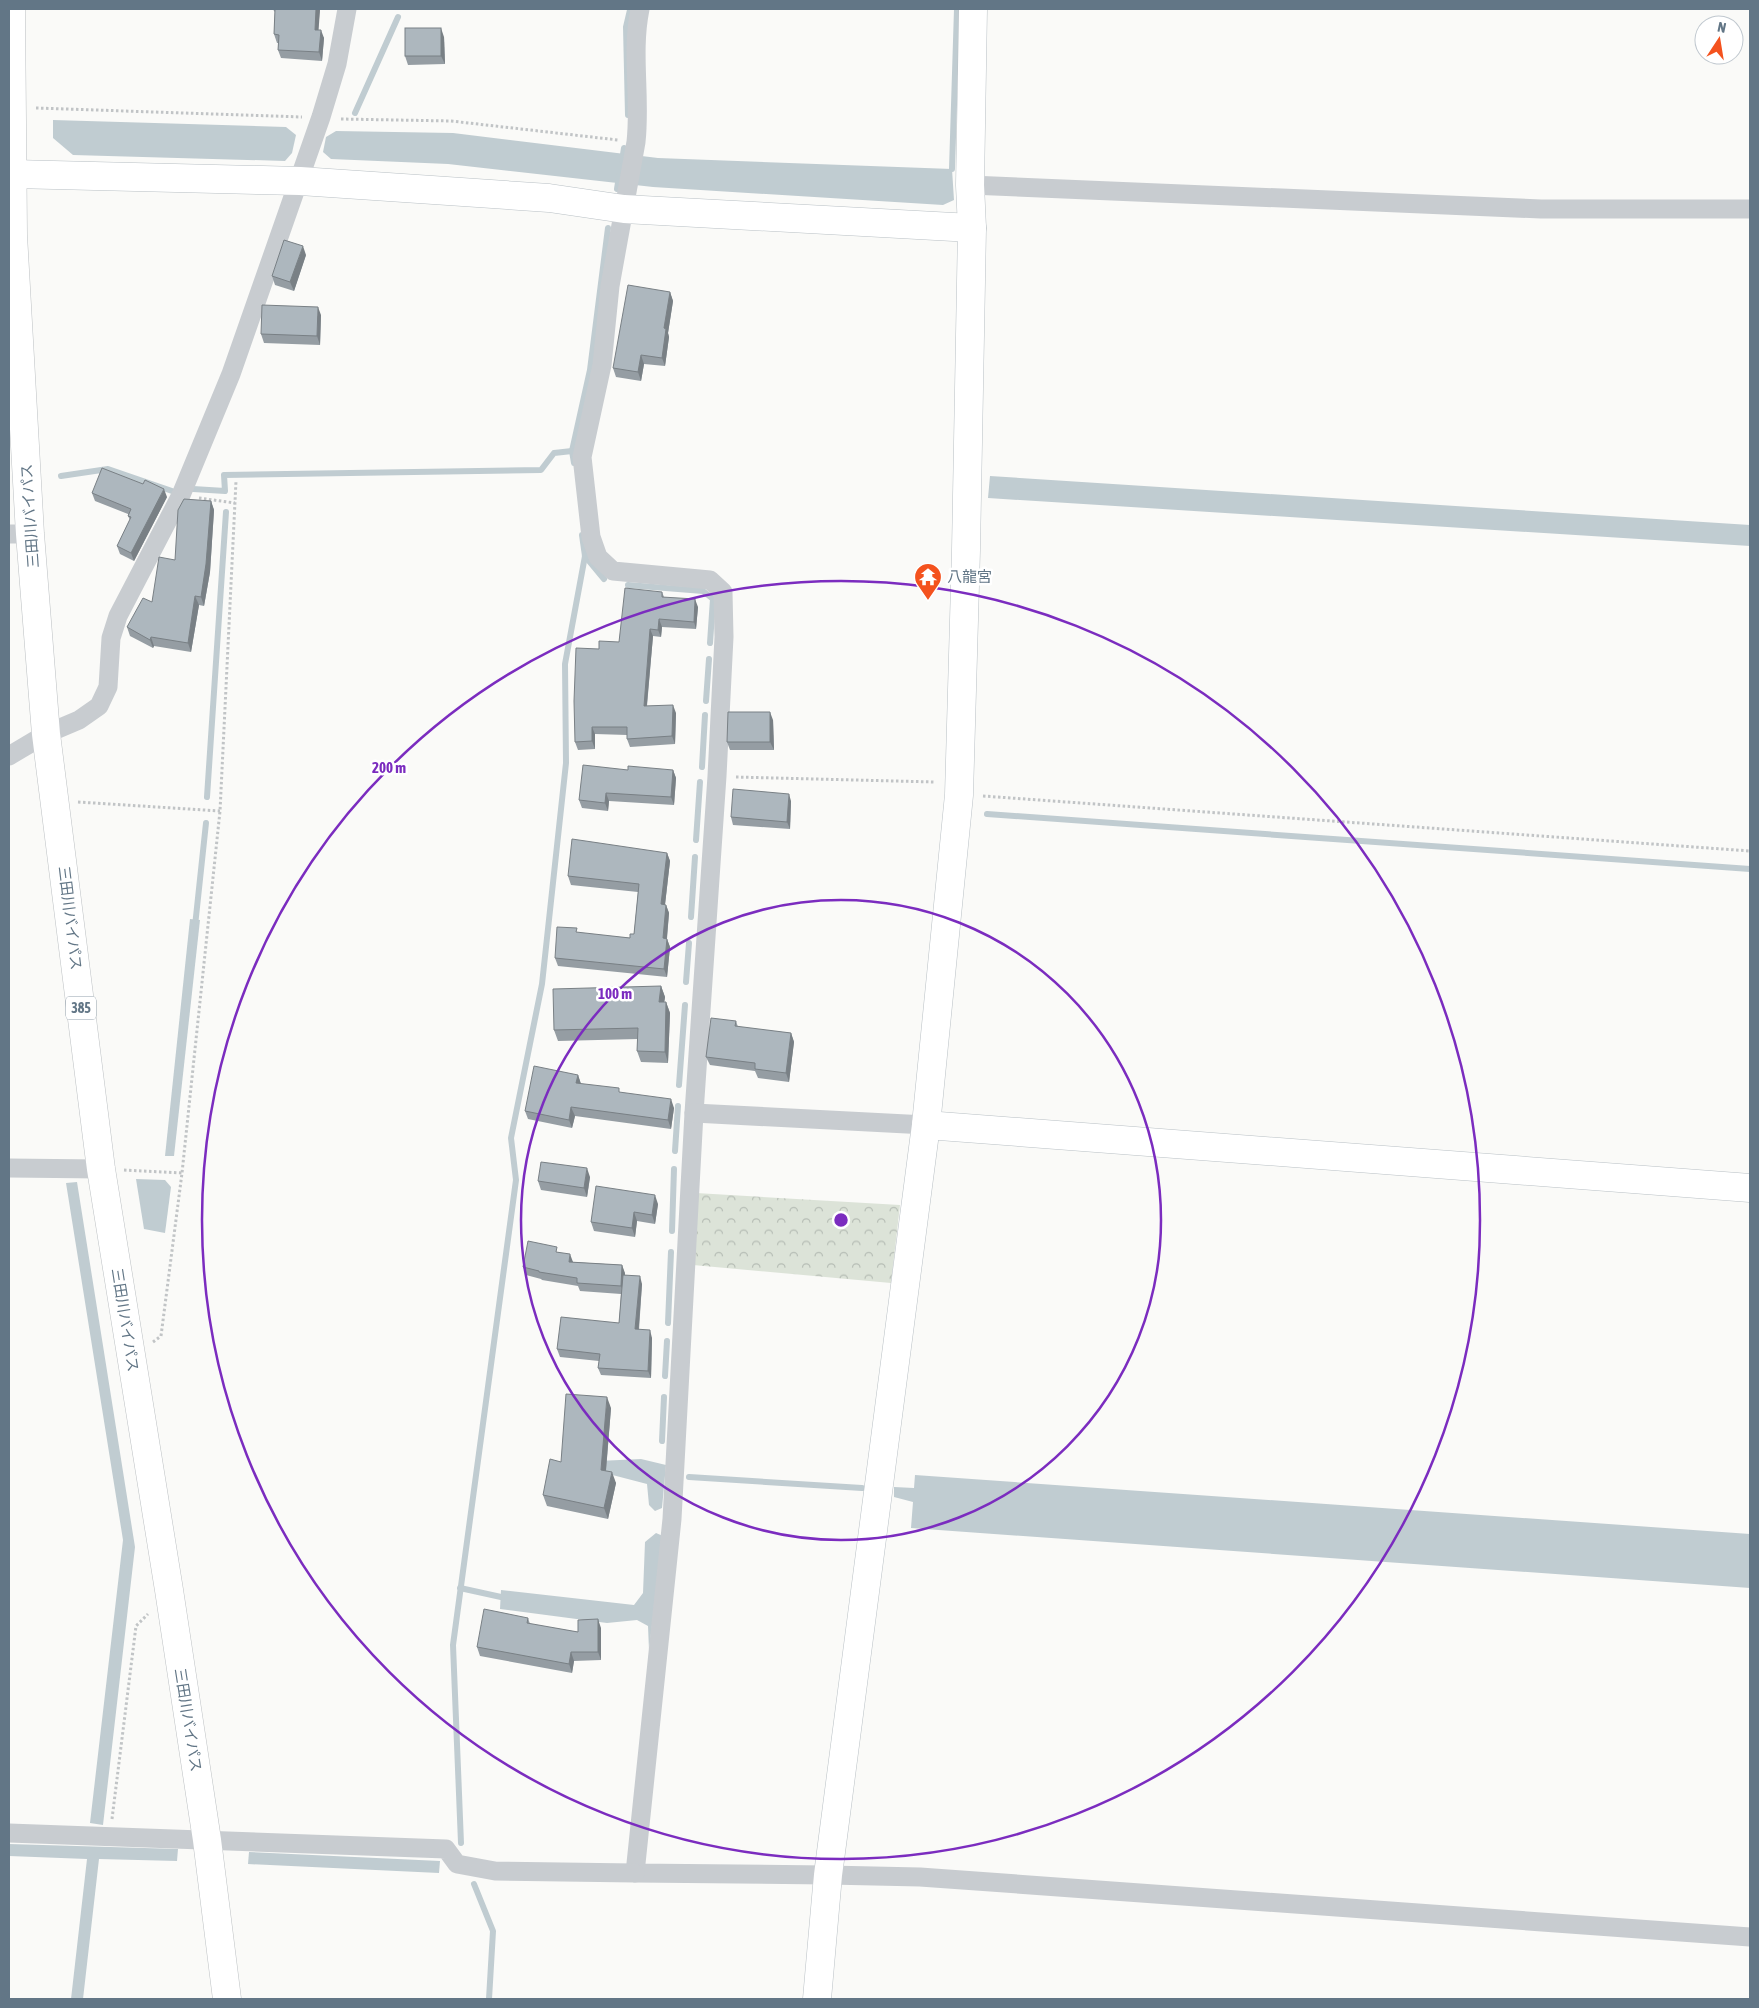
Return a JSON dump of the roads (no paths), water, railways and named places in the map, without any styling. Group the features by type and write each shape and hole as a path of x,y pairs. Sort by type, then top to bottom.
{"main road":[{"name":"三田川バイパス","path":"11,9 19,534 101,1169 169,1590 206,1840 227,1999"},
{"path":"817,1999 828,1875 926,1125 959,795 972,228 970,185 973,9"},
{"path":"13,174 300,181 549,198 626,200 972,228"},
{"path":"926,1125 1750,1188"}],"street":[{"path":"9,756 46,734 79,720 98,706 108,686 111,638 118,616 181,495 230,374 300,181 321,117 337,64 347,9"},
{"path":"635,1873 672,1519 694,1113 717,776 724,637 722,592 710,580 613,571 598,556 591,537 582,457 602,365 610,286 635,149 638,123 636,31 640,9"},
{"path":"970,185 1541,209 1750,209"},
{"path":"694,1113 926,1125"},
{"path":"9,1168 101,1169"},
{"path":"9,1834 446,1849 457,1864 496,1871 930,1878 1750,1938"}],"waterway":[{"path":"952,169 957,9"},
{"path":"628,115 626,27 630,10"},
{"path":"355,113 398,17"},
{"path":"622,161 624,148"},
{"path":"617,189 619,176"},
{"path":"574,463 572,451 590,370 608,228"},
{"path":"193,489 225,491 224,475 541,470 554,453 572,451"},
{"path":"61,476 108,469 172,491"},
{"path":"207,797 226,512"},
{"path":"461,1843 453,1645 516,1180 511,1138 542,984 566,763 565,664 585,556 582,535"},
{"path":"585,556 604,579"},
{"path":"628,585 703,591 713,599 710,643"},
{"path":"706,701 709,659"},
{"path":"702,767 705,715"},
{"path":"696,840 700,782"},
{"path":"987,814 1750,869"},
{"path":"195,926 206,823"},
{"path":"691,917 695,857"},
{"path":"686,982 689,943"},
{"path":"679,1085 685,1005"},
{"path":"675,1151 678,1106"},
{"path":"672,1231 674,1169"},
{"path":"668,1323 671,1252"},
{"path":"665,1376 667,1341"},
{"path":"662,1441 664,1397"},
{"path":"689,1477 862,1488"},
{"path":"460,1588 501,1597"},
{"path":"474,1884 493,1931 489,1999"}],"place":[{"name":"八龍宮","path":"928,601"}]}
